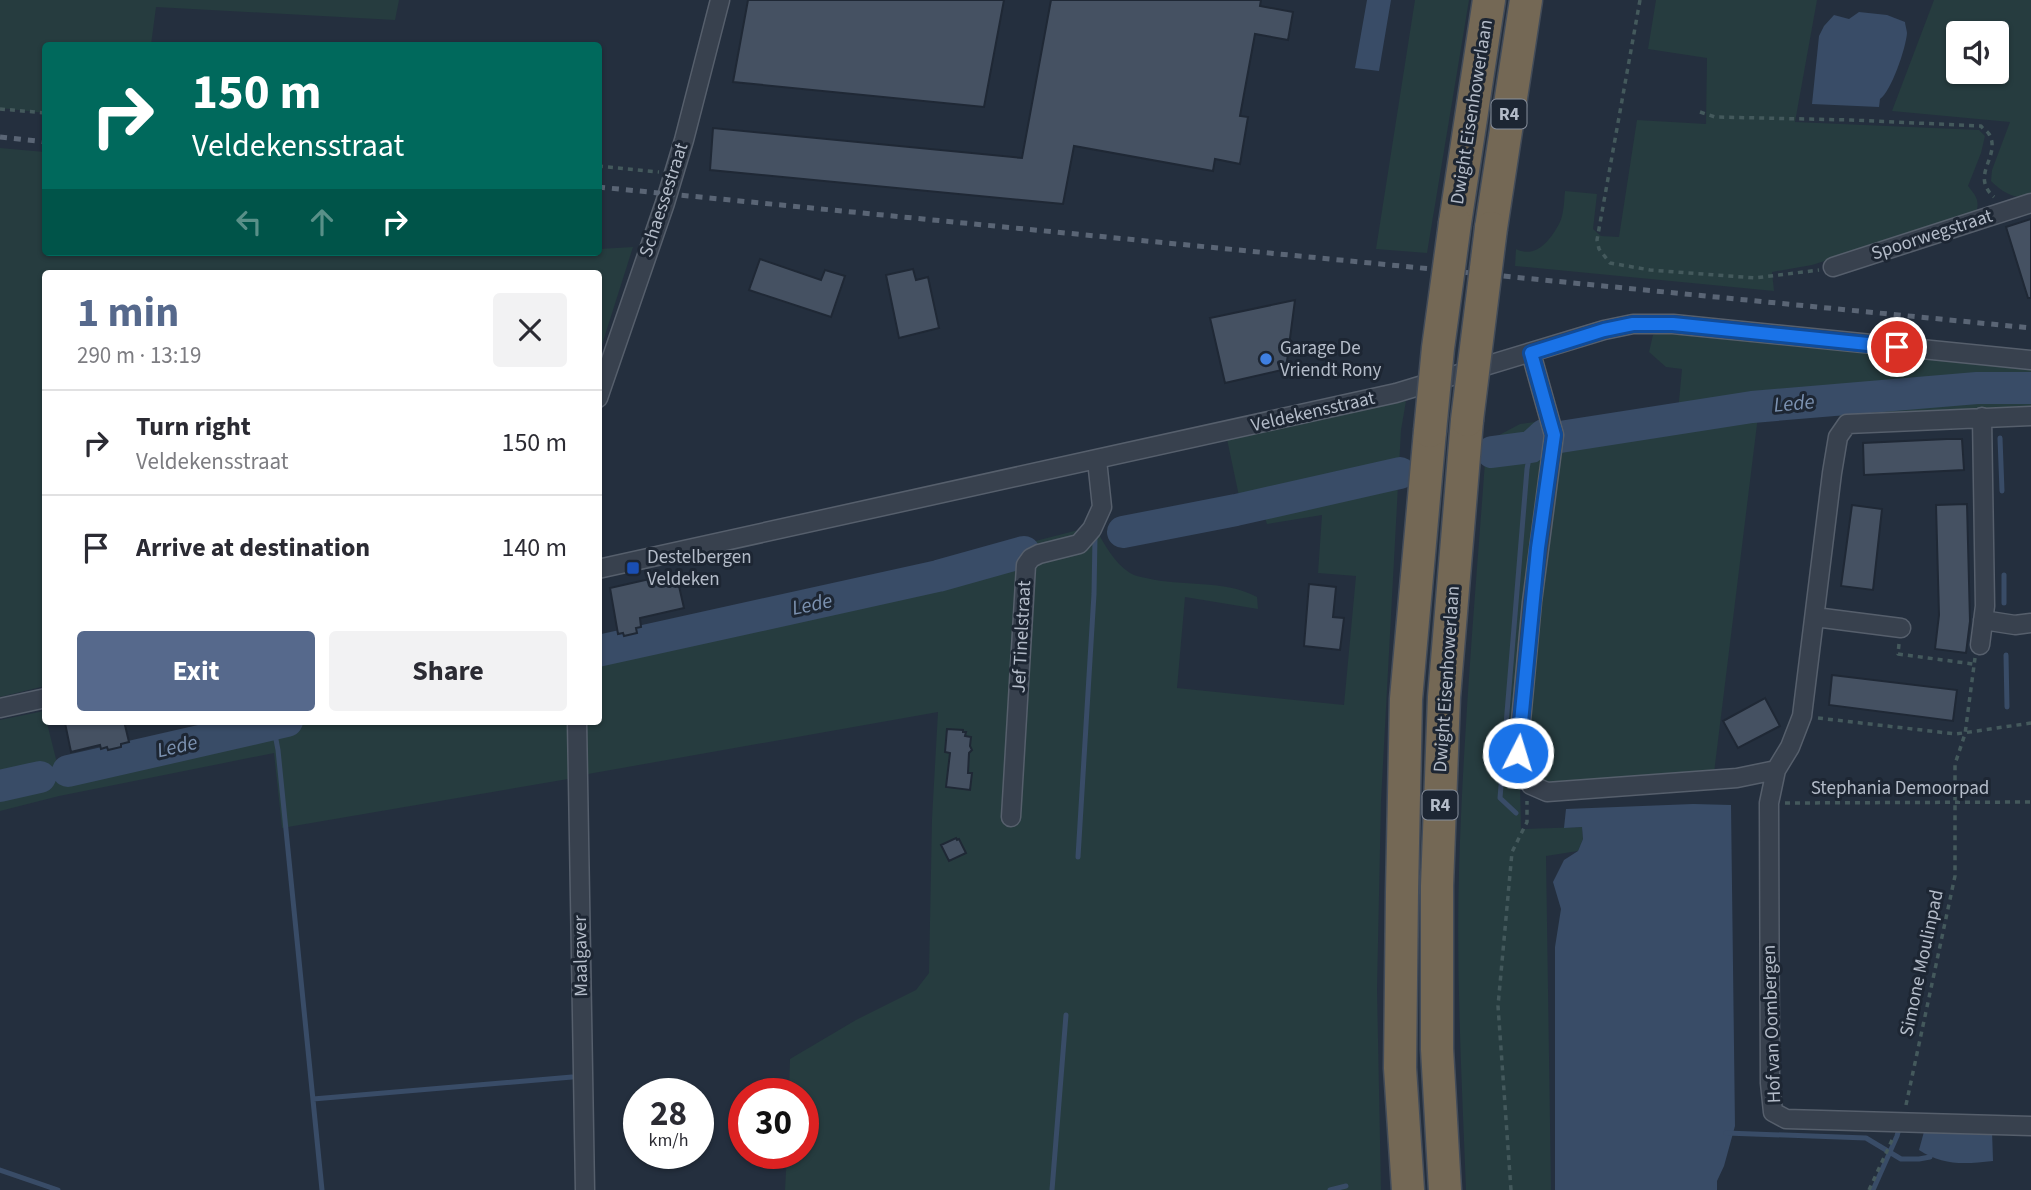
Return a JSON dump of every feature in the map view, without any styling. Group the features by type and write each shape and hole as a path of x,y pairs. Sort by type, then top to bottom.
{"highway":[{"name":"Dwight Eisenhowerlaan","path":"1408,1190 1400,1068 1406,698 1438,348 1489,0"},
{"name":"Dwight Eisenhowerlaan","path":"1445,1190 1437,1049 1437,886 1444,697 1467,420 1491,228 1526,0"}],"street":[{"name":"Schaessestraat","path":"602,386 674,174 720,0"},
{"name":"Spoorwegstraat","path":"1833,267 2031,203"},
{"name":"Veldekensstraat","path":"602,568 1396,393 1604,330 1633,324 1673,324 2031,360"},
{"path":"1531,353 1554,435 1534,589 1518,753 1531,785 1547,792 1737,778 1776,770"},
{"path":"1769,803 1776,770 1790,747 1802,716 1838,437 1847,424 2031,416"},
{"path":"1980,645 1985,606 1982,417"},
{"name":"Jef Tinelstraat","path":"1011,817 1026,565 1031,558 1039,554 1079,544 1093,529 1102,507 1097,460"},
{"path":"1815,617 1901,628"},
{"path":"1983,620 2015,625 2031,623"},
{"path":"0,708 42,699"},
{"name":"Maalgaver","path":"577,725 585,1190"},
{"name":"Hof van Oombergen","path":"1769,803 1770,1083 1773,1112 1786,1119 2031,1126"}],"path":[{"path":"1640,0 1597,240 1599,249 1611,263 1625,267 1729,276 1755,278 1833,267"},
{"path":"0,108 42,113"},
{"path":"1700,112 1715,117 1981,126 1990,135 1991,150 1983,178 1986,190 2009,210"},
{"path":"602,166 674,174"},
{"path":"1901,628 1898,654 1974,665"},
{"name":"Simone Moulinpad","path":"1869,1190 1902,1123 1955,876 1955,764 1965,734 1976,652 1980,645"},
{"path":"1802,716 1965,734 2006,725 2031,723"},
{"path":"1511,1190 1498,1006 1512,852 1527,822 1527,800 1531,785"},
{"name":"Stephania Demoorpad","path":"1769,803 2031,802"}],"green space":[{"path":"0,0 399,0 395,20 156,7 151,42 42,42 42,113 0,108"},
{"path":"1415,0 1469,0 1427,253 1376,249"},
{"path":"1656,0 1817,0 1795,122 1979,130 1985,136 1968,186 1976,198 1976,213 1812,265 1772,272 1774,291 1515,266 1516,249 1529,252 1536,250 1546,242 1559,224 1565,191 1597,194 1593,229 1601,236 1619,237 1637,120 1706,124 1707,58 1648,49"},
{"path":"1934,0 2031,0 2031,197 2009,194 1991,181 1992,170 2010,122 1892,111"},
{"path":"0,148 42,152 42,256 602,256 602,249 633,247 602,345 602,270 42,270 42,687 0,697"},
{"path":"1663,331 2031,366 2031,411 1854,417 1759,408 1714,773 1520,784 1521,829 1582,827 1583,839 1578,851 1546,856 1551,1190 1466,1190 1459,991 1459,871 1463,768 1488,441 1520,424 1542,421 1676,433 1682,369 1666,367 1649,352 1653,335"},
{"path":"1406,401 1401,430 1381,801 1377,989 1381,1190 785,1190 786,1169 819,1169 819,1078 789,1078 790,1059 856,1020 916,990 929,973 932,819 938,712 588,774 586,725 602,725 602,636 946,564 1094,526 1114,558 1134,575 1160,581 1217,585 1257,597 1258,609 1185,597 1177,688 1344,705 1356,576 1318,573 1322,515 1267,524 1259,499 1240,501 1227,439"},
{"path":"42,711 42,725 48,725 58,767 238,725 570,725 574,778 282,828 274,753 59,796 0,811 0,720"}],"water":[{"path":"1367,0 1391,0 1379,71 1355,68"},
{"path":"1859,12 1887,15 1905,22 1906,40 1889,88 1880,99 1879,107 1812,104 1819,36 1824,26 1834,15 1849,19"},
{"path":"1731,805 1735,1126 1717,1181 1717,1190 1555,1190 1555,947 1561,909 1553,882 1564,860 1578,851 1583,839 1582,827 1564,828 1566,809"},
{"path":"1925,1128 1992,1131 1993,1161 1954,1163 1928,1155 1919,1150"}],"building":[{"path":"748,0 1004,0 984,107 733,82"},
{"path":"1051,0 1261,0 1260,6 1293,12 1288,40 1255,34 1240,116 1248,117 1240,164 1215,159 1213,171 1074,146 1063,204 710,170 713,128 1022,158"},
{"path":"2031,219 2031,298 2028,298 2006,227"},
{"path":"760,259 821,280 825,270 845,276 831,317 749,290"},
{"path":"913,269 916,280 928,277 939,328 899,338 886,275"},
{"path":"1295,300 1286,369 1225,383 1210,318"},
{"path":"1962,439 1964,470 1864,475 1863,443"},
{"path":"1967,504 1970,621 1966,653 1935,649 1939,615 1936,505"},
{"path":"1852,505 1882,509 1873,590 1841,586"},
{"path":"676,573 684,608 640,618 641,627 636,628 637,633 624,636 623,633 618,634 610,588"},
{"path":"1309,584 1336,587 1333,617 1344,618 1340,650 1304,646"},
{"path":"1832,675 1957,690 1953,721 1829,705"},
{"path":"1765,698 1780,726 1738,748 1723,721"},
{"path":"65,725 125,725 129,742 121,744 121,747 108,750 107,747 101,749 100,745 71,752"},
{"path":"947,729 963,730 966,732 965,736 971,737 968,773 972,773 970,790 946,787 950,753 945,752"},
{"path":"956,838 966,853 949,861 941,845"}],"waterway":[{"name":"Lede","path":"1560,437 1752,407 1977,388 2031,388"},
{"name":"Lede","path":"1492,452 1531,447 1544,435"},
{"path":"2000,438 2002,491"},
{"path":"1516,813 1500,798 1531,447"},
{"name":"Lede","path":"1123,532 1400,473"},
{"path":"1078,857 1095,537"},
{"name":"Lede","path":"602,650 938,576 1024,552"},
{"path":"2004,575 2004,603"},
{"path":"2006,655 2007,707"},
{"name":"Lede","path":"68,771 269,725"},
{"path":"273,725 278,750 322,1190"},
{"name":"Lede","path":"0,786 40,777"},
{"path":"1052,1190 1066,1015"},
{"path":"313,1099 572,1077"},
{"path":"1873,1190 1900,1125"},
{"path":"1726,1133 1866,1138 1901,1159 1930,1157"},
{"path":"0,1170 58,1190"},
{"path":"1330,1190 1346,1186"}],"railway":[{"path":"0,137 42,142"},
{"path":"602,187 2031,328"}],"place":[{"name":"Garage De Vriendt Rony","path":"1266,359"},
{"name":"Destelbergen Veldeken","path":"633,568"}],"route":[{"path":"1518,753 1538,548 1554,435 1531,353 1604,330 1633,324 1673,324 1897,347"}]}
